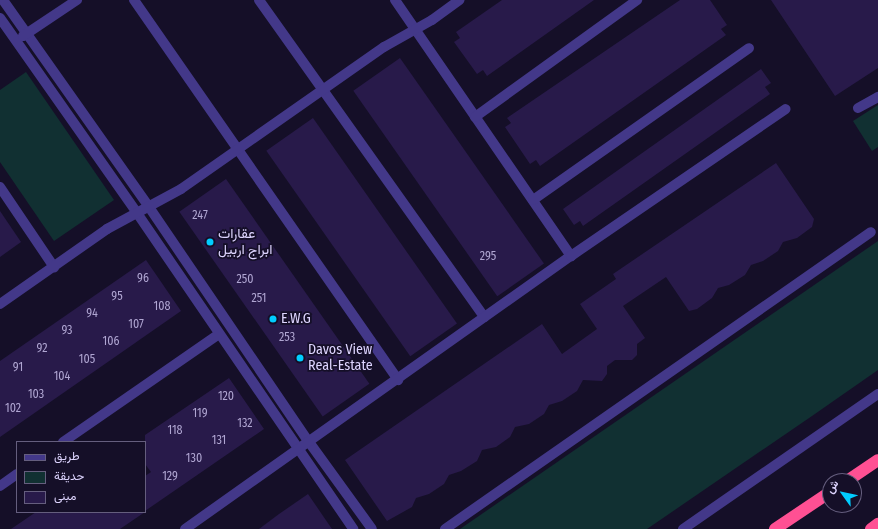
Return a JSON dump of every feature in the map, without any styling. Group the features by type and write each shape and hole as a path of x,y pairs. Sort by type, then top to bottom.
{"highway":[{"path":"859,473 878,460"},
{"path":"775,529 822,497"},
{"path":"871,529 878,524"}],"street":[{"path":"3,0 148,207 309,442 372,529"},
{"path":"16,40 77,0"},
{"path":"134,0 240,150 398,380"},
{"path":"259,0 484,317"},
{"path":"394,0 571,256"},
{"path":"0,304 107,229 181,189 240,150 384,47 416,30 460,0"},
{"path":"476,117 637,0"},
{"path":"0,18 137,213 353,529"},
{"path":"533,200 749,48"},
{"path":"858,108 878,97"},
{"path":"185,529 398,380 571,256 786,109"},
{"path":"0,187 54,267"},
{"path":"445,529 871,232"},
{"path":"64,441 219,334"},
{"path":"683,529 878,394"},
{"path":"0,486 16,475"}],"green space":[{"path":"26,72 114,200 54,241 0,162 0,90"},
{"path":"878,105 878,147 872,151 853,121"},
{"path":"878,241 878,370 812,416 647,529 460,529"}],"building":[{"path":"502,0 594,0 487,76 483,70 477,74 454,42 460,38 456,32"},
{"path":"680,0 710,0 727,25 721,29 726,35 540,166 536,160 530,164 505,127 511,123 507,118"},
{"path":"771,0 878,0 878,68 835,96"},
{"path":"400,58 544,264 497,296 353,91"},
{"path":"761,69 771,83 765,87 770,94 583,226 580,221 574,225 563,209"},
{"path":"313,118 457,324 410,356 266,151"},
{"path":"776,163 814,219 812,227 797,238 783,242 778,251 763,261 751,265 745,275 729,285 718,288 712,298 697,309 689,311 666,277 623,306 645,338 637,344 637,355 632,360 615,360 607,366 607,374 602,381 583,380 577,391 562,401 549,405 544,414 529,424 515,427 510,437 496,447 482,450 477,461 461,471 449,475 444,484 429,494 416,498 412,507 387,521 345,460 542,324 562,354 597,329 580,304 616,279 613,274"},
{"path":"226,179 369,384 323,416 179,212"},
{"path":"0,211 21,242 0,257"},
{"path":"146,260 181,311 0,437 0,361"},
{"path":"229,378 264,429 146,510 146,475 151,472 146,465 145,435"},
{"path":"308,494 332,529 259,529 279,514"},
{"path":"35,513 144,513 120,529 11,529"}],"place":[{"name":"عقارات ابراج اربیل","path":"210,242"},
{"name":"E.W.G","path":"273,319"},
{"name":"Davos View Real-Estate","path":"300,358"}]}
